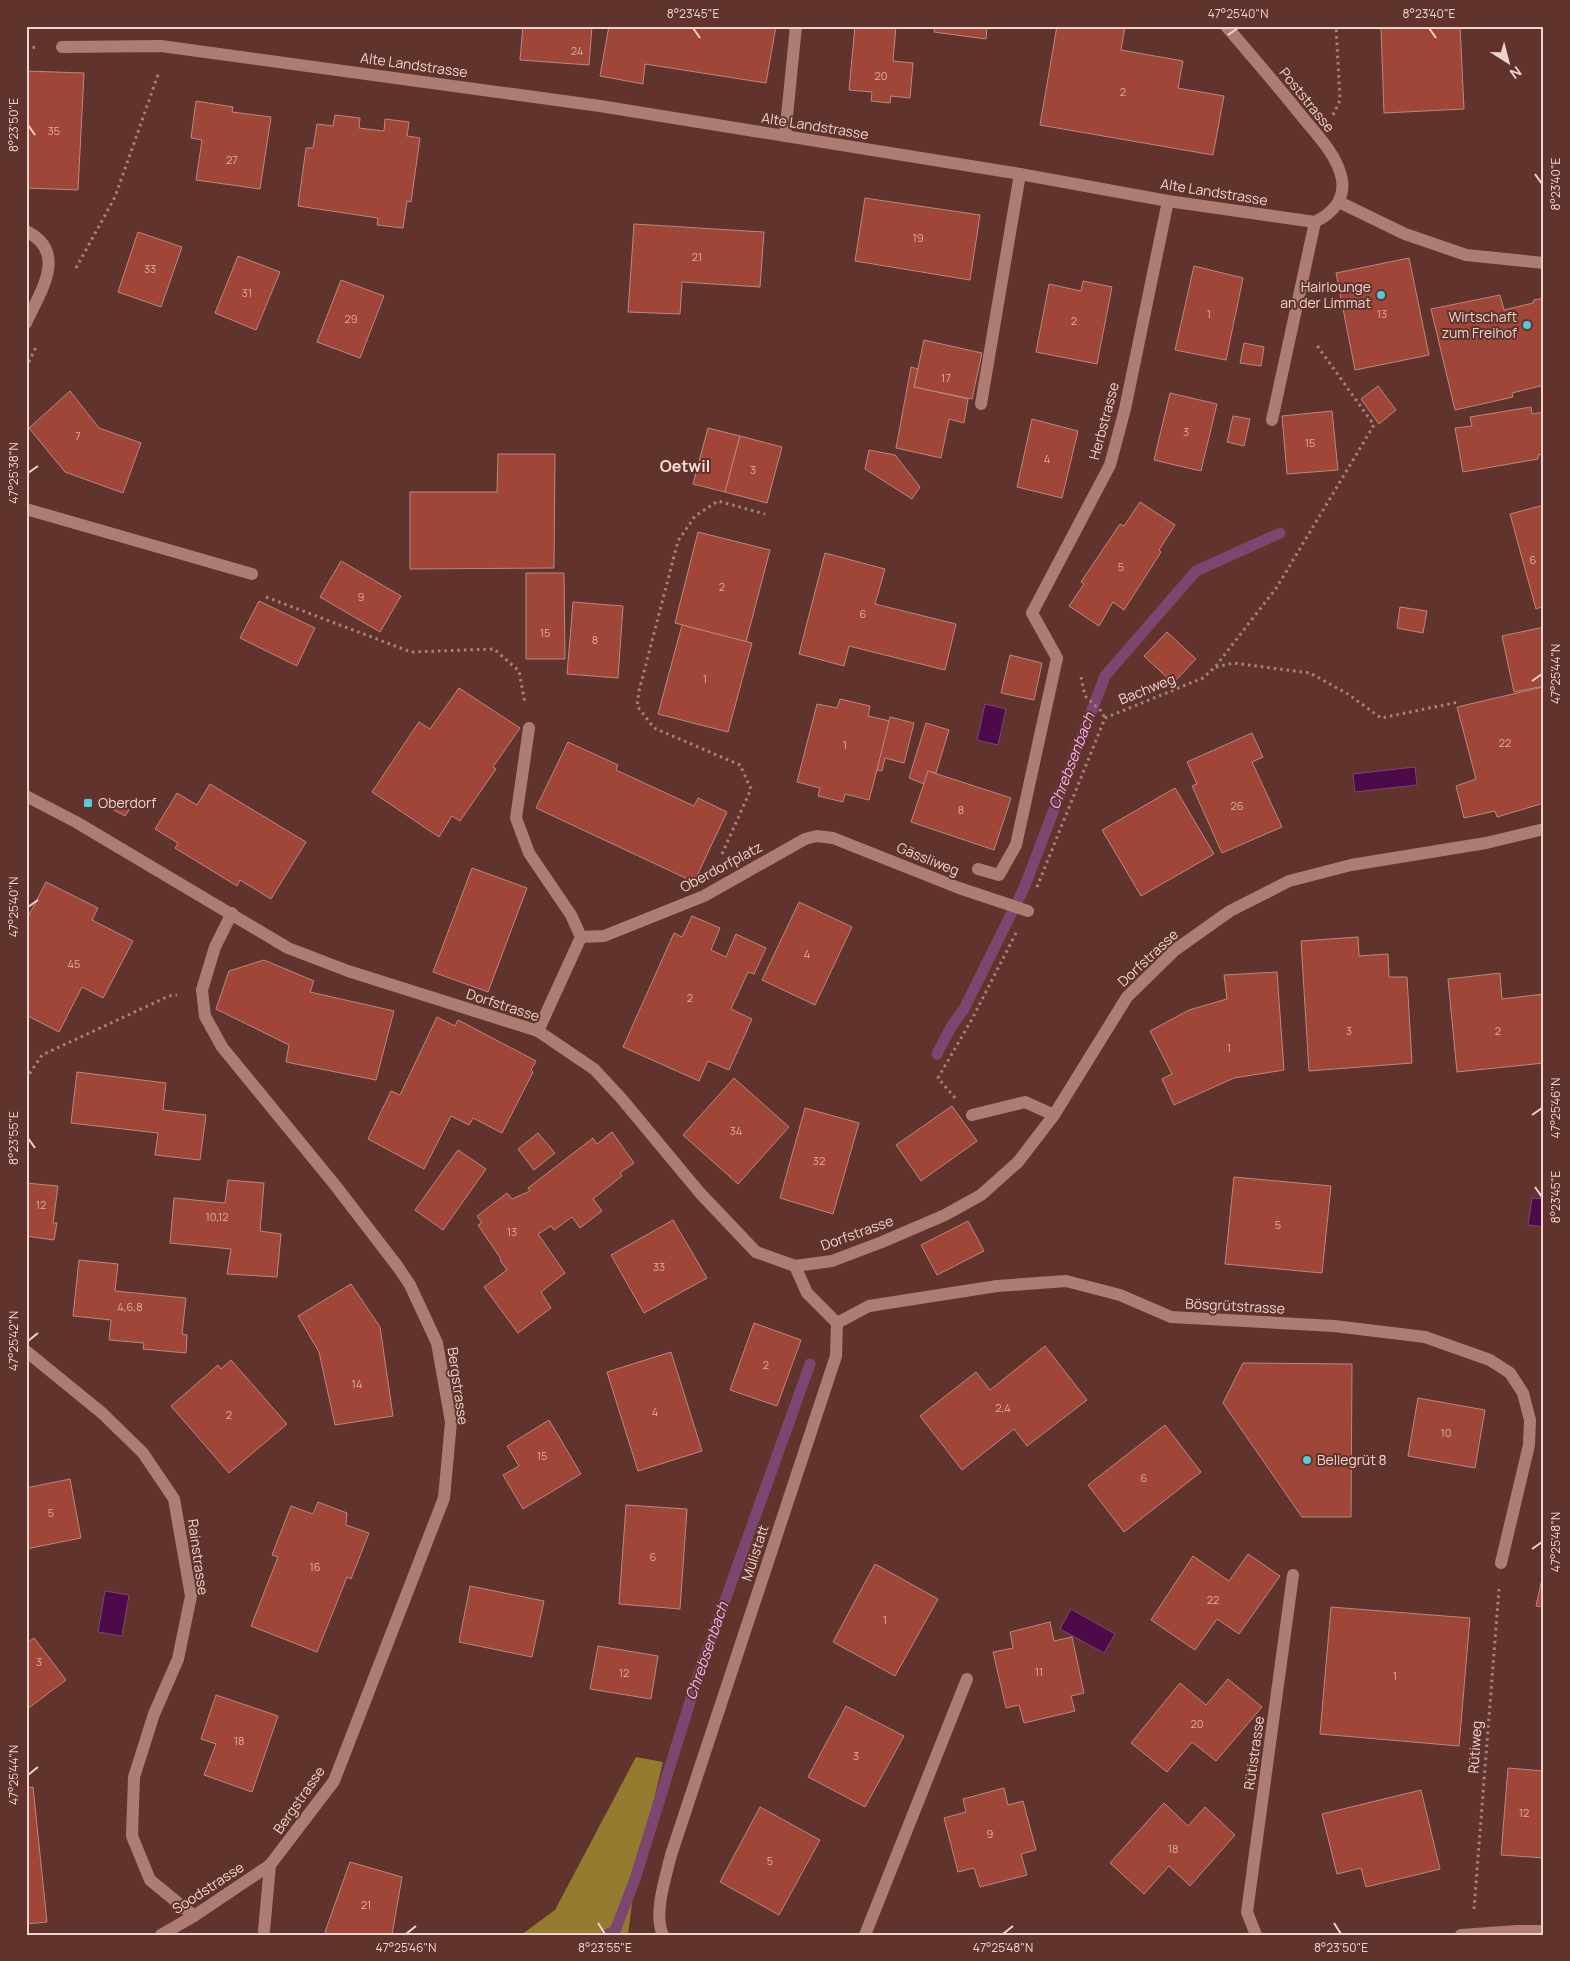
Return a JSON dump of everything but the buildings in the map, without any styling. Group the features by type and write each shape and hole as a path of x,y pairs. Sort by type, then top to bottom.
{"street":[{"path":"785,136 796,26"},
{"name":"Poststrasse","path":"1226,26 1321,140 1338,166 1342,182 1339,202"},
{"name":"Alte Landstrasse","path":"62,47 161,46 600,106 1020,174 1168,201 1315,222"},
{"path":"980,404 1020,174"},
{"name":"Herbstrasse","path":"978,869 999,875 1016,846 1057,658 1032,613 1110,465 1125,409 1168,201"},
{"path":"1272,420 1292,320 1315,222 1329,214 1339,202 1405,234 1466,255 1544,263"},
{"path":"26,231 34,235 43,244 50,258 49,271 26,323"},
{"path":"26,509 252,574"},
{"path":"530,728 516,818 529,853 571,916 581,937 538,1032"},
{"name":"Dorfstrasse","path":"26,796 76,822 288,948 348,971 538,1032 594,1069 621,1098 700,1193 756,1252 795,1266 832,1261 945,1215 981,1196 1018,1162 1054,1115 1127,997 1175,950 1230,911 1289,881 1351,865 1486,843 1544,829"},
{"name":"Oberdorfplatz","path":"581,937 604,936 704,896 805,839 817,836"},
{"name":"Gässliweg","path":"817,836 836,839 959,888 1028,911"},
{"name":"Bergstrasse","path":"232,913 214,947 202,990 205,1016 222,1047 335,1185 398,1267 410,1286 437,1343 451,1422 444,1498 334,1781 270,1865"},
{"path":"972,1115 1025,1102 1054,1115"},
{"path":"795,1266 807,1294 837,1323"},
{"name":"Bösgrütstrasse","path":"837,1323 869,1306 997,1286 1066,1281 1120,1295 1171,1317 1334,1326 1425,1337 1490,1360 1510,1373 1523,1393 1530,1420 1529,1445 1501,1563"},
{"name":"Mülistatt","path":"663,1935 660,1929 661,1896 671,1855 836,1356 837,1323"},
{"name":"Rainstrasse","path":"26,1351 102,1413 143,1453 174,1499 191,1596 178,1658 154,1714 134,1777 132,1836 150,1880 194,1916"},
{"name":"Rütistrasse","path":"1256,1935 1247,1912 1293,1575"},
{"path":"864,1935 967,1679"},
{"path":"264,1931 270,1865"},
{"name":"Soodstrasse","path":"161,1935 194,1916 270,1865"},
{"path":"1461,1935 1544,1931"}],"path":[{"path":"1336,26 1340,100"},
{"path":"115,198 159,69 161,46"},
{"name":"Bachweg","path":"972,1115 938,1078 972,1019 1028,911 1105,718 1203,678 1215,667 1277,586 1374,425 1300,321 1292,320"},
{"path":"716,889 712,877 752,789 740,765 654,728 637,706 639,691 678,540 695,516 718,501 765,514"},
{"path":"265,597 284,602 411,652 494,649 519,671 530,728"},
{"path":"1215,667 1233,662 1310,673 1348,694 1381,718 1459,702"},
{"path":"1085,696 1101,711 1105,718"},
{"path":"26,1079 42,1055 169,996 202,990"},
{"name":"Rütiweg","path":"1475,1933 1474,1904 1501,1563"}],"shaded area":[{"path":"985,704 1006,709 998,745 977,740"},
{"path":"1415,767 1417,785 1355,792 1353,774"},
{"path":"1532,1198 1544,1199 1544,1227 1528,1225"},
{"path":"105,1591 129,1595 122,1636 98,1632"},
{"path":"1071,1609 1115,1634 1104,1653 1060,1629"},
{"path":"636,1757 663,1762 635,1879 628,1935 521,1935 555,1910"}],"waterway":[{"name":"Chrebsenbach","path":"937,1054 951,1027 964,1009 1024,888 1105,676 1196,571 1280,533"},
{"name":"Chrebsenbach","path":"606,1935 615,1931 635,1879 699,1673 810,1364"}],"place":[{"name":"Hairlounge an der Limmat","path":"1381,295"},
{"name":"Wirtschaft zum Freihof","path":"1527,325"},
{"name":"Oberdorf","path":"88,803"},
{"name":"Bellegrüt 8","path":"1307,1460"}],"district":[{"name":"Oetwil","path":"685,466"}]}
